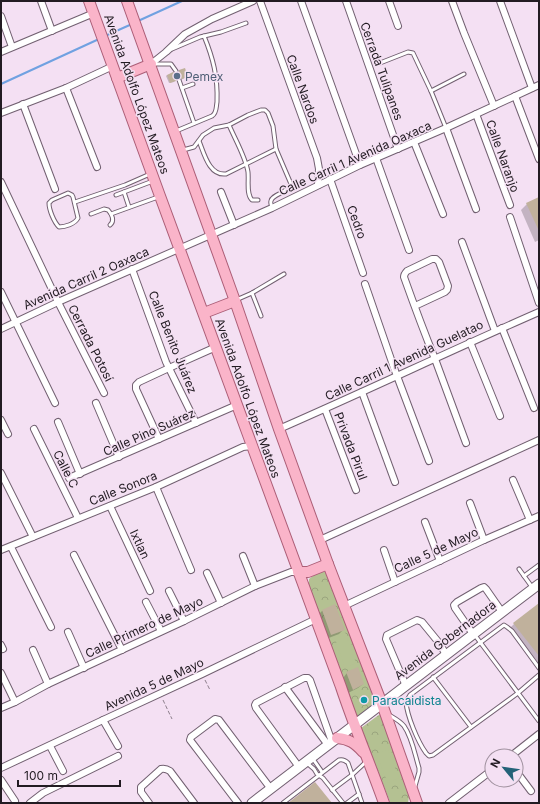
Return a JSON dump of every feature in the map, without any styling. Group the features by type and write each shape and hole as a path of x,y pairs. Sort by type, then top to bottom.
{"main road":[{"name":"Avenida Adolfo López Mateos","path":"89,1 354,725 384,802"},
{"name":"Avenida Adolfo López Mateos","path":"128,4 235,301 279,429 383,709 414,798"},
{"path":"118,78 150,64"},
{"path":"204,313 235,301"},
{"path":"298,572 308,572 328,564"},
{"path":"332,742 344,739 351,741 359,747 368,758"}],"street":[{"path":"41,1 52,31"},
{"path":"150,64 166,52 185,34 212,19 253,1"},
{"name":"Calle Nardos","path":"260,1 317,158 319,170 318,185"},
{"path":"301,1 360,165"},
{"name":"Cerrada Tulipanes","path":"346,1 398,149"},
{"path":"389,1 398,26"},
{"path":"452,1 494,106"},
{"path":"500,1 532,88"},
{"path":"1,16 12,47"},
{"path":"1,52 52,31 95,16"},
{"path":"1,113 66,88 112,63"},
{"name":"Calle Carril 1 Avenida Oaxaca","path":"179,248 272,208 360,165 446,128 539,85"},
{"path":"66,88 97,167"},
{"path":"515,96 539,159"},
{"path":"23,104 55,189"},
{"name":"Calle Naranjo","path":"476,114 510,205"},
{"path":"446,128 476,209"},
{"path":"414,142 443,214"},
{"path":"376,158 409,250"},
{"name":"Cedro","path":"330,180 363,273"},
{"path":"1,182 58,302"},
{"path":"221,192 234,225"},
{"path":"510,217 539,302"},
{"path":"462,242 495,331"},
{"name":"Avenida Carril 2 Oaxaca","path":"1,329 179,248"},
{"path":"415,306 448,290 448,286 439,262 436,259 432,259 407,271 404,274 404,277 466,443"},
{"name":"Calle Benito Juárez","path":"132,269 169,368 196,423"},
{"path":"366,284 429,462"},
{"path":"1,292 55,403"},
{"name":"Cerrada Potosí","path":"58,302 104,393"},
{"name":"Calle Carril 1 Avenida Guelatao","path":"279,429 539,312"},
{"path":"502,328 534,408"},
{"path":"470,342 500,416"},
{"path":"159,439 136,385 139,382 216,347"},
{"path":"362,392 395,482"},
{"path":"96,403 119,457"},
{"name":"Calle Pino Suárez","path":"69,478 237,405"},
{"name":"Privada Pirul","path":"325,409 356,490"},
{"path":"1,420 8,434"},
{"path":"58,422 80,474"},
{"name":"Calle C","path":"34,429 78,518"},
{"path":"320,540 539,440"},
{"name":"Calle Sonora","path":"1,550 156,487 243,447 252,446"},
{"path":"1,473 32,537"},
{"path":"513,480 530,520"},
{"path":"156,487 191,570"},
{"path":"470,503 484,540"},
{"name":"Ixtlan","path":"110,506 150,591"},
{"name":"Calle 5 de Mayo","path":"344,606 484,540 539,516"},
{"path":"426,522 440,561"},
{"path":"11,546 51,628"},
{"path":"384,550 395,582"},
{"path":"74,555 122,650"},
{"path":"243,556 256,586"},
{"name":"Calle Primero de Mayo","path":"1,708 48,684 256,586 291,572 298,572"},
{"path":"207,573 221,603"},
{"name":"Avenida Gobernadora","path":"252,803 354,725 383,709 406,686 536,586"},
{"path":"474,634 455,608 454,605 457,602 484,587 502,612"},
{"path":"169,591 184,621"},
{"path":"146,602 161,631"},
{"name":"Avenida 5 de Mayo","path":"1,768 316,619"},
{"path":"406,686 386,639 387,635 417,620 420,621 440,644 446,655"},
{"path":"68,632 84,668"},
{"path":"33,650 48,684"},
{"path":"1,673 15,702"},
{"path":"306,762 255,706 256,703 304,678 309,679 332,742"},
{"path":"285,687 332,742"},
{"path":"238,803 190,740 191,737 215,719 219,720 271,788"},
{"path":"103,720 118,746"},
{"path":"521,748 539,734"},
{"path":"50,746 64,771"},
{"path":"30,803 43,792 118,756"},
{"path":"149,803 141,792 141,787 160,769 163,768 170,771 194,803"},
{"path":"449,803 484,776"},
{"path":"1,780 16,801"},
{"path":"524,782 531,791"}],"lane":[{"path":"166,52 195,39 222,32 246,23"},
{"path":"174,131 212,116 215,113 217,92 216,76 212,57 204,36"},
{"path":"380,63 411,52 414,55 431,91 446,128"},
{"path":"150,64 171,64 176,71"},
{"path":"431,91 464,74"},
{"path":"207,79 216,76"},
{"path":"179,80 194,123"},
{"path":"182,88 193,84"},
{"path":"181,150 192,148 214,128 229,125 248,115 265,110 274,126 276,149 291,184 288,189 272,199 272,208"},
{"path":"229,125 246,165 250,197 254,201 258,200"},
{"path":"199,141 209,167 222,175 246,165 276,149"},
{"path":"116,195 153,177"},
{"path":"75,202 153,177"},
{"path":"124,192 129,207"},
{"path":"68,193 72,195 75,202 78,220 59,227 56,224 49,207 50,202 68,193"},
{"path":"111,214 160,196"},
{"path":"91,214 105,209 108,210 113,221 110,225"},
{"path":"235,301 284,274"},
{"path":"252,293 261,316"},
{"path":"524,576 539,565"},
{"path":"519,570 536,586"},
{"path":"539,668 520,641 506,626 503,626 433,677 410,695 406,702 418,738 426,753 431,756 518,693 539,675"},
{"path":"474,634 539,721"},
{"path":"433,677 471,728"},
{"path":"383,709 408,731 419,768 414,798"},
{"path":"412,743 418,738"},
{"path":"332,790 352,774 368,758"},
{"path":"283,803 341,759 348,763 362,803"},
{"path":"306,762 322,772 323,778"},
{"path":"306,762 318,775 323,778 343,803"},
{"path":"347,803 359,794"}],"path":[{"path":"202,674 210,690"},
{"path":"160,694 172,719"}],"green space":[{"path":"318,572 327,572 333,581 375,703 357,718 309,588 309,579"},
{"path":"345,632 356,663 345,668 334,636"},
{"path":"380,714 409,797 408,803 390,802 361,728"},
{"path":"388,750 399,778 388,783 376,754"}],"building":[{"name":"Pemex","path":"185,68 188,77 182,79 178,77 176,81 170,83 167,75 173,72 177,74 179,73 179,70"},
{"path":"539,197 539,231 526,203"},
{"path":"539,603 539,656 513,623"},
{"path":"335,604 345,630 331,635 322,610"},
{"path":"358,667 364,684 353,690 346,672"},
{"path":"315,782 332,803 288,803"}],"waterway":[{"path":"138,21 182,1"},
{"path":"105,36 132,24"},
{"path":"1,84 99,39"}],"place":[{"name":"Pemex","path":"177,76"},
{"name":"Paracaidista","path":"364,700"}]}
